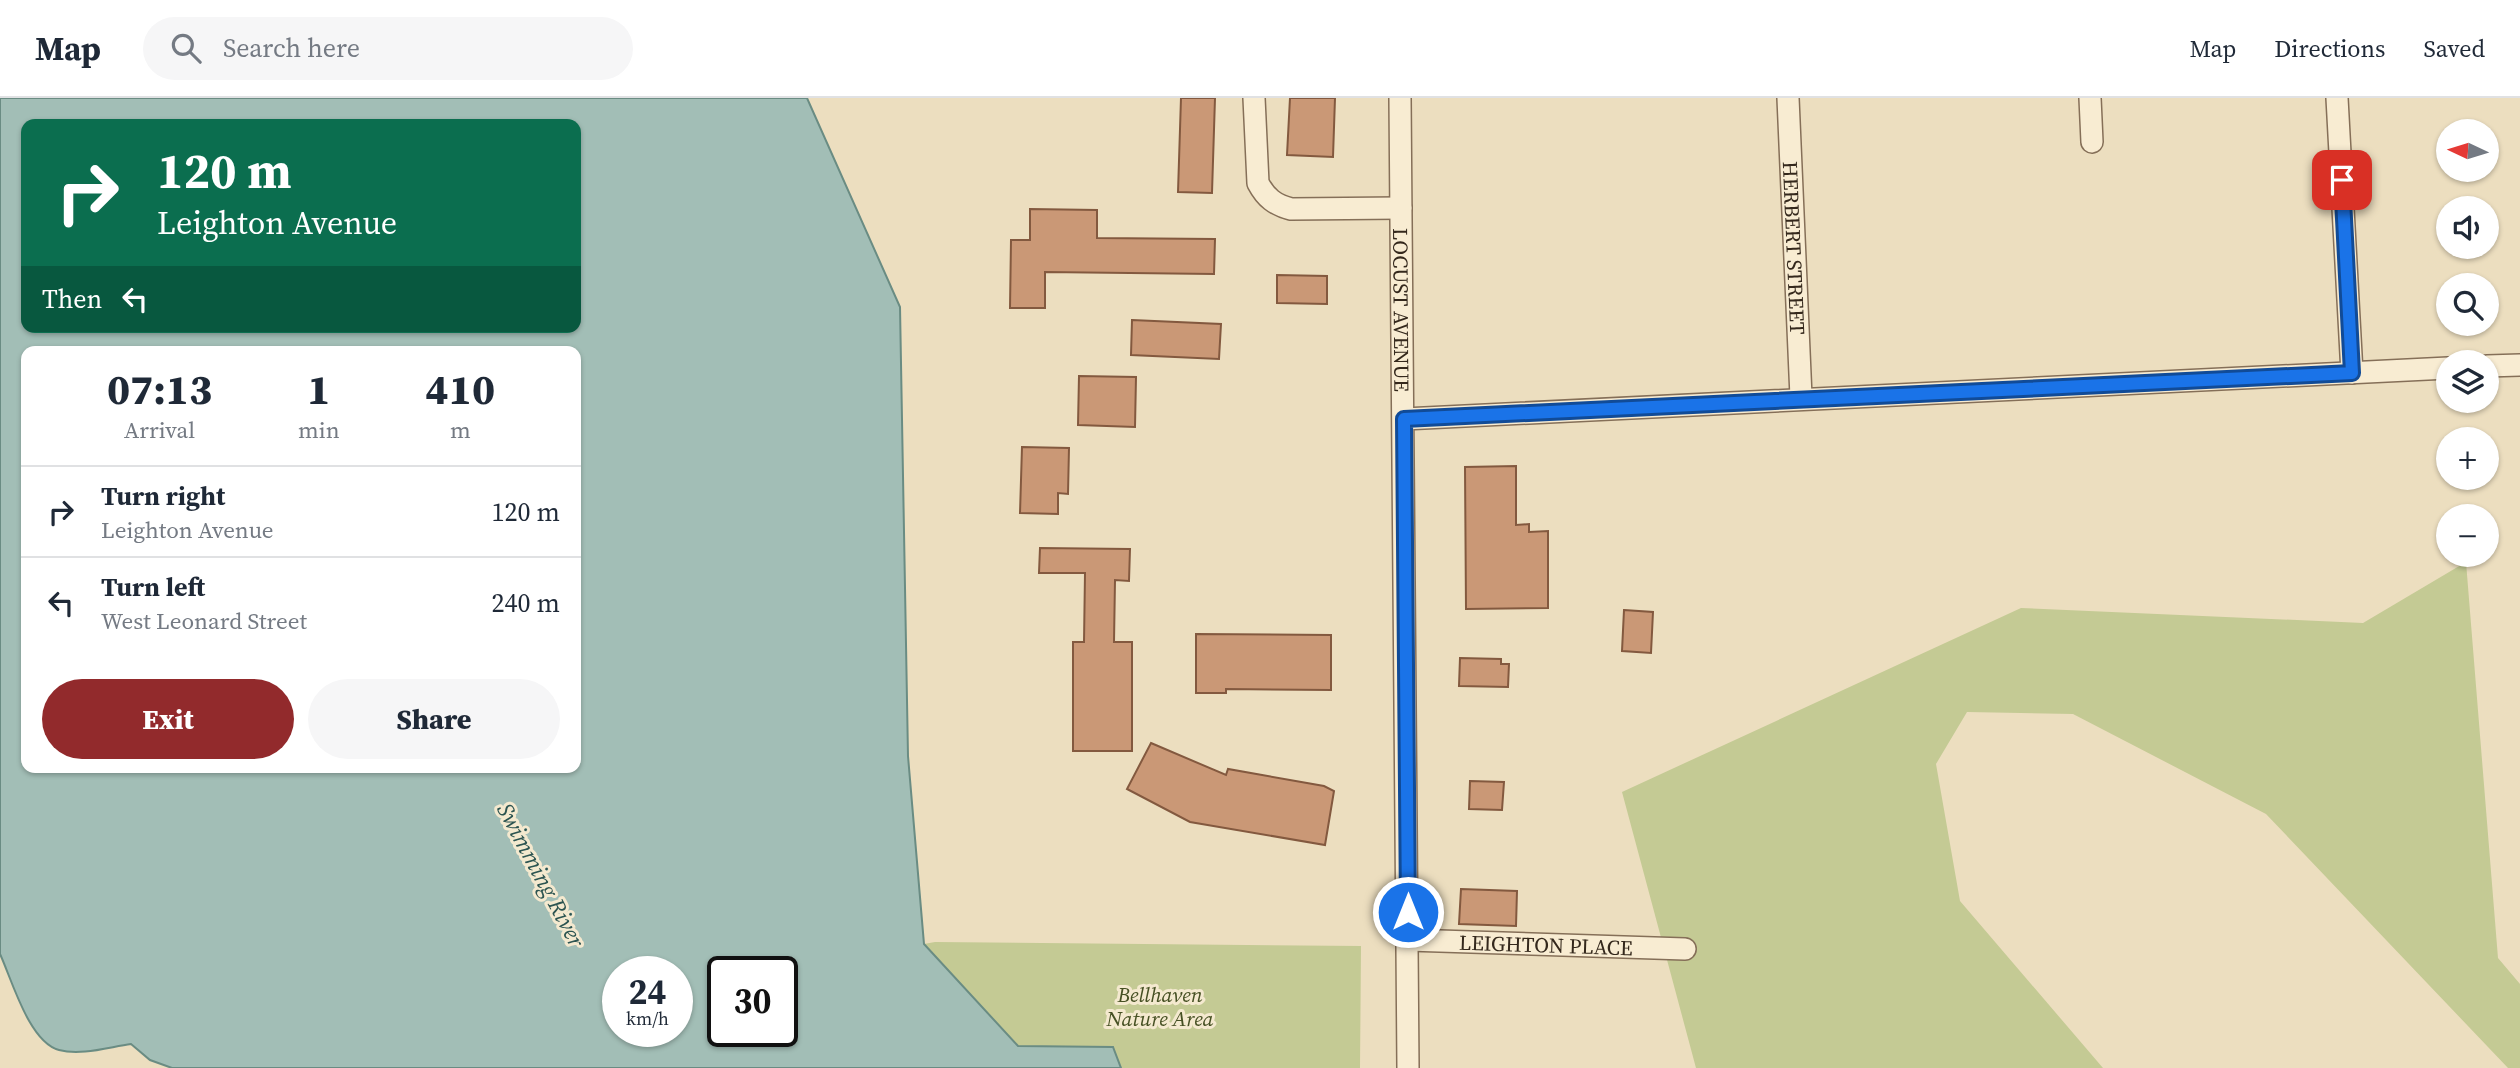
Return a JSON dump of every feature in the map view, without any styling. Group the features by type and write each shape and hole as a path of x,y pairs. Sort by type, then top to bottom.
{"street":[{"path":"1254,98 1258,183 1264,195 1278,206 1291,209 1401,208"},
{"name":"LOCUST AVENUE","path":"1400,98 1408,1068"},
{"name":"HERBERT STREET","path":"1788,98 1801,397"},
{"path":"2090,98 2092,142"},
{"path":"2337,98 2352,373"},
{"path":"2499,366 2520,365"},
{"path":"1404,419 1801,397 2436,369"},
{"name":"LEIGHTON PLACE","path":"1408,940 1685,949"}],"green space":[{"path":"2458,567 2466,567 2498,958 2520,984 2520,1068 2508,1068 2266,814 2073,714 1967,712 1936,764 1960,901 2103,1068 1696,1068 1622,792 2021,608 2363,623"},
{"name":"Bellhaven Nature Area","path":"924,944 1361,946 1360,1068 1121,1068 1112,1047 1018,1046"}],"water":[{"name":"Swimming River","path":"0,98 807,98 900,307 908,756 924,944 1018,1046 1113,1047 1121,1068 172,1068 150,1060 131,1044 76,1052 59,1050 48,1045 39,1035 23,1009 0,954"}],"building":[{"path":"1181,98 1215,98 1212,193 1178,192"},
{"path":"1290,98 1335,98 1333,157 1287,155"},
{"path":"1030,209 1097,210 1097,238 1215,239 1214,274 1045,272 1045,308 1010,308 1011,240 1030,240"},
{"path":"1277,275 1327,276 1327,304 1277,303"},
{"path":"1132,320 1221,324 1219,359 1131,355"},
{"path":"1079,376 1136,377 1135,427 1078,425"},
{"path":"1022,447 1069,448 1068,494 1058,493 1058,514 1020,513"},
{"path":"1516,466 1516,525 1529,524 1529,532 1548,531 1548,608 1466,609 1465,467"},
{"path":"1040,548 1130,549 1129,581 1115,580 1114,642 1132,642 1132,751 1073,751 1073,642 1084,642 1085,573 1039,573"},
{"path":"1624,610 1653,612 1651,653 1622,651"},
{"path":"1196,634 1331,635 1331,690 1226,689 1226,693 1196,693"},
{"path":"1460,658 1501,659 1501,664 1509,664 1508,687 1459,686"},
{"path":"1151,743 1226,775 1228,769 1324,786 1334,791 1325,845 1190,822 1127,789"},
{"path":"1470,781 1504,782 1502,810 1469,809"},
{"path":"1461,889 1517,891 1516,926 1459,924"}],"route":[{"path":"1408,912 1404,419 1801,397 2352,373 2342,180"}]}
